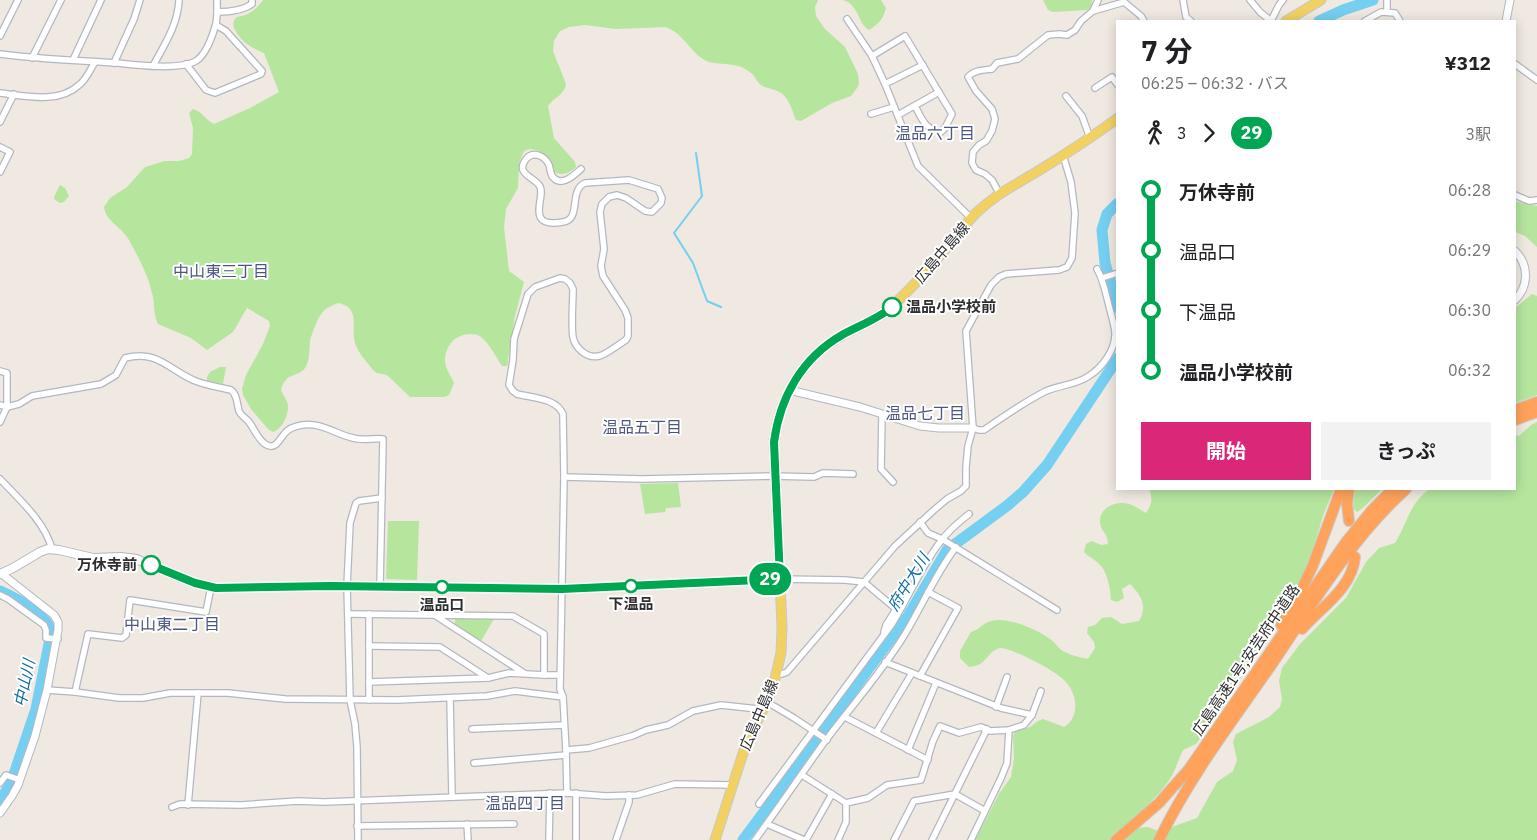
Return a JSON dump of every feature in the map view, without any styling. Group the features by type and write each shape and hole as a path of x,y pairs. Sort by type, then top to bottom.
{"highway":[{"path":"1516,410 1537,402"},
{"path":"1516,420 1537,412"},
{"path":"1230,718 1300,592 1313,565 1341,490"},
{"path":"1348,490 1346,504 1349,521"},
{"name":"広島高速1号;安芸府中道路","path":"1159,840 1230,718 1346,542 1372,510 1392,490"},
{"name":"広島高速1号;安芸府中道路","path":"1116,840 1159,803 1189,769 1230,718 1352,547 1378,516 1405,490"},
{"path":"1230,718 1244,708 1310,620 1348,582 1355,558"}],"main road":[{"path":"1288,20 1322,0"},
{"name":"広島中島線","path":"715,840 747,740 766,702 777,674 782,640 774,442 783,403 789,390 802,369 821,350 843,335 889,310 907,294 971,218 999,193 1063,155 1116,119"},
{"path":"1,574 40,552 52,549 93,558 121,557 136,559 195,583 211,587 380,586 562,589 780,579"}],"street":[{"path":"0,36 18,0"},
{"path":"32,58 61,0"},
{"path":"73,60 101,0"},
{"path":"114,63 134,19 140,0"},
{"path":"153,66 173,30 179,0"},
{"path":"0,54 153,66 176,66 195,62 201,57 216,25 218,0"},
{"path":"217,12 247,8 252,4 252,0"},
{"path":"1093,11 1098,0"},
{"path":"1184,0 1186,16 1190,20"},
{"path":"1250,0 1270,20"},
{"path":"1271,20 1283,0"},
{"path":"1387,0 1387,11"},
{"path":"1506,20 1510,0"},
{"path":"999,193 992,180 976,170 972,163 973,152 978,145 986,141 992,131 995,118 992,109 976,91 968,77 971,73 992,69 997,64 1018,59 1048,35 1067,35 1075,30 1081,21 1093,11 1124,2 1143,20"},
{"path":"1367,20 1387,11 1395,13 1399,20"},
{"path":"847,19 872,56 918,166 971,218"},
{"path":"186,64 206,90 215,93 260,74 262,71 226,30 216,25"},
{"path":"872,56 905,36 952,114 941,132 933,131 928,128 915,106"},
{"path":"0,93 44,97 66,95 81,84 94,62"},
{"path":"885,84 923,65"},
{"path":"1516,65 1537,80"},
{"path":"1095,88 1112,77 1116,82"},
{"path":"898,115 939,92"},
{"path":"0,122 14,94"},
{"path":"1066,96 1082,116 1090,138"},
{"path":"871,114 894,107"},
{"path":"0,147 10,152 0,172"},
{"path":"567,792 566,753 560,689 564,477 563,414 554,403 517,394 509,385 514,339 528,294 535,287 560,278 570,283 573,289 573,337 576,345 583,353 591,356 600,356 626,340 628,336 628,318 626,310 602,276 600,266 604,248 600,212 602,204 609,197 617,195 626,198 645,211 652,212 661,203 662,198 658,190 653,187 629,180 586,182 580,185 577,192 573,216 570,220 548,222 542,219 538,206 542,190 540,185 529,178 524,172 526,159 536,154 542,157 549,164 551,175 563,181 569,179 581,169"},
{"path":"777,674 787,672 895,546 947,499 961,492 966,486 967,453 973,428 966,331 999,276 1059,270 1067,267 1072,258 1075,212 1071,182 1063,155"},
{"path":"1516,195 1529,201 1537,200"},
{"path":"1516,252 1522,260 1526,276 1523,289 1516,299"},
{"path":"789,390 920,426 984,430 1048,390 1074,384 1089,377 1107,358 1115,333 1103,277 1098,269"},
{"path":"1103,277 1116,274"},
{"path":"0,422 10,409 32,396 101,384 116,374 125,358 145,356 163,362 194,380 234,392 240,412 251,425 258,438 270,446 278,443 289,430 303,424 315,424 355,439 383,439 380,586"},
{"path":"0,372 7,373 10,409"},
{"path":"0,405 10,409"},
{"path":"882,415 882,470 893,482"},
{"path":"564,477 642,479 814,477 823,473 853,474"},
{"path":"0,479 42,526 52,549"},
{"path":"358,840 355,724 350,700 347,586 350,523 354,506 359,501 382,498"},
{"path":"759,804 904,606 931,555 942,539 969,514"},
{"path":"920,522 928,533 956,547 1057,610"},
{"path":"756,840 826,740 901,640 944,562 956,547"},
{"path":"0,813 20,780 35,736 47,690 58,622 54,614 1,574"},
{"path":"780,579 864,582 896,609 886,625 884,634"},
{"path":"75,692 88,634 122,638 126,635 130,600 206,612 211,587"},
{"path":"920,676 958,608 928,592"},
{"path":"0,595 44,624 46,638 56,639"},
{"path":"348,614 513,616 544,634 544,674"},
{"path":"369,614 369,700"},
{"path":"433,614 525,674"},
{"path":"369,646 440,647 488,678"},
{"path":"885,662 996,706 1032,714"},
{"path":"370,682 488,678 509,673 560,675"},
{"path":"876,733 912,673"},
{"path":"996,706 1007,677"},
{"path":"908,750 936,682"},
{"path":"47,690 118,698 143,698 170,693 228,692 285,699 350,700 450,698 515,692 562,697"},
{"path":"846,804 868,798 887,785 921,780 933,741 940,726 959,733 981,728 1009,730 1024,725 1032,714 1041,691"},
{"path":"188,805 198,693"},
{"path":"450,698 452,797"},
{"path":"766,702 826,740"},
{"path":"474,763 566,753 589,748 668,725 693,711 721,705 758,708 761,711"},
{"path":"845,717 928,760"},
{"path":"472,729 564,725"},
{"path":"932,840 986,729"},
{"path":"971,840 1007,763 1009,730"},
{"path":"0,783 6,775 20,780"},
{"path":"802,776 846,804"},
{"path":"172,807 180,804 241,805 298,800 324,802 567,792 606,796 637,794 675,784 732,785"},
{"path":"549,840 550,793"},
{"path":"576,793 576,840"},
{"path":"767,824 805,840 832,794"},
{"path":"894,840 914,801 955,794 985,811"},
{"path":"616,840 629,802 629,795"},
{"path":"838,840 846,822 846,804"},
{"path":"467,824 468,840"},
{"path":"357,826 514,824"}],"green space":[{"path":"263,0 818,0 815,7 816,16 825,29 845,47 858,74 859,84 851,96 832,103 801,121 796,120 789,102 779,92 761,85 752,74 742,67 718,64 703,59 671,29 665,27 616,29 585,25 569,27 560,31 554,41 553,51 566,84 561,94 548,106 554,138 575,162 576,167 565,174 554,172 548,157 542,152 531,149 524,151 519,163 518,188 506,209 504,227 509,271 524,282 515,316 507,366 502,366 490,347 478,335 461,336 450,344 446,353 446,366 454,383 449,395 444,397 410,397 387,375 373,370 363,357 355,343 353,314 345,305 338,303 329,307 320,315 311,339 309,358 305,368 289,377 283,384 281,390 288,409 282,425 273,432 268,429 251,409 243,395 242,389 246,375 263,344 270,326 269,321 247,308 233,332 207,350 191,338 158,324 150,286 142,266 126,235 111,221 104,207 110,198 127,187 145,167 165,161 179,161 189,158 192,154 193,128 189,113 193,109 214,124 250,108 279,92 264,53 243,41 234,29 233,24 237,17 250,12"},
{"path":"842,0 881,0 886,8 880,21 869,30 862,23 852,5"},
{"path":"1043,0 1092,0 1091,8 1087,10 1053,12 1048,10"},
{"path":"60,185 65,188 69,196 64,202 60,203 54,197"},
{"path":"1516,201 1537,206 1537,247 1525,236 1516,232"},
{"path":"1532,294 1537,296 1537,395 1516,403 1516,307"},
{"path":"220,367 226,367 223,384 207,381 210,372"},
{"path":"1537,422 1537,840 1164,840 1169,828 1197,818 1217,782 1233,771 1237,760 1233,742 1236,734 1269,717 1280,707 1282,699 1279,681 1282,668 1300,644 1346,598 1366,562 1379,548 1395,543 1412,508 1422,495 1428,490 1516,490 1516,435 1519,436"},
{"path":"678,483 681,507 666,508 665,512 645,514 640,484"},
{"path":"1149,490 1334,490 1302,577 1286,605 1219,713 1196,744 1183,750 1172,776 1145,808 1141,816 1111,840 975,840 999,794 1011,777 1014,758 1013,736 1015,732 1030,727 1043,719 1064,727 1073,717 1075,704 1072,691 1064,680 1052,671 1024,656 1001,648 992,652 980,664 969,667 960,658 960,651 971,632 991,621 1005,620 1038,632 1050,639 1063,651 1088,659 1095,648 1094,642 1087,633 1088,627 1095,625 1102,618 1111,617 1122,624 1139,621 1142,616 1143,606 1137,592 1130,584 1122,589 1124,598 1117,602 1111,600 1105,572 1098,563 1084,552 1086,544 1092,541 1101,545 1108,544 1100,522 1100,517 1105,509 1114,504 1124,503 1133,505 1146,513 1150,507"},
{"path":"1355,490 1381,490 1357,512 1353,508"},
{"path":"388,521 419,521 417,580 386,579"},
{"path":"455,618 494,619 481,641 455,625"},
{"path":"1148,827 1158,831 1154,840 1121,840 1136,828"}],"waterway":[{"name":"府中大川","path":"1321,20 1373,0"},
{"path":"696,153 702,196 674,233 693,263 707,301 721,307"},
{"name":"府中大川","path":"1116,205 1107,214 1102,230 1105,263 1116,301"},
{"name":"府中大川","path":"743,840 908,616 947,550 1023,492 1047,465 1116,361"},
{"name":"中山川","path":"0,591 31,608 45,620 51,634 36,709 11,783 0,801"}],"bus line":[{"name":"29","path":"151,565 195,583 216,588 330,586 562,589 780,579 774,442 783,403 802,369 821,350 831,342 892,307"}],"place":[{"name":"温品小学校前","path":"892,307"},
{"name":"万休寺前","path":"151,565"},
{"name":"下温品","path":"631,586"},
{"name":"温品口","path":"442,587"}],"district":[{"name":"温品六丁目","path":"935,133"},
{"name":"中山東三丁目","path":"221,271"},
{"name":"温品七丁目","path":"925,413"},
{"name":"温品五丁目","path":"642,427"},
{"name":"中山東二丁目","path":"172,624"},
{"name":"温品四丁目","path":"525,803"}]}
